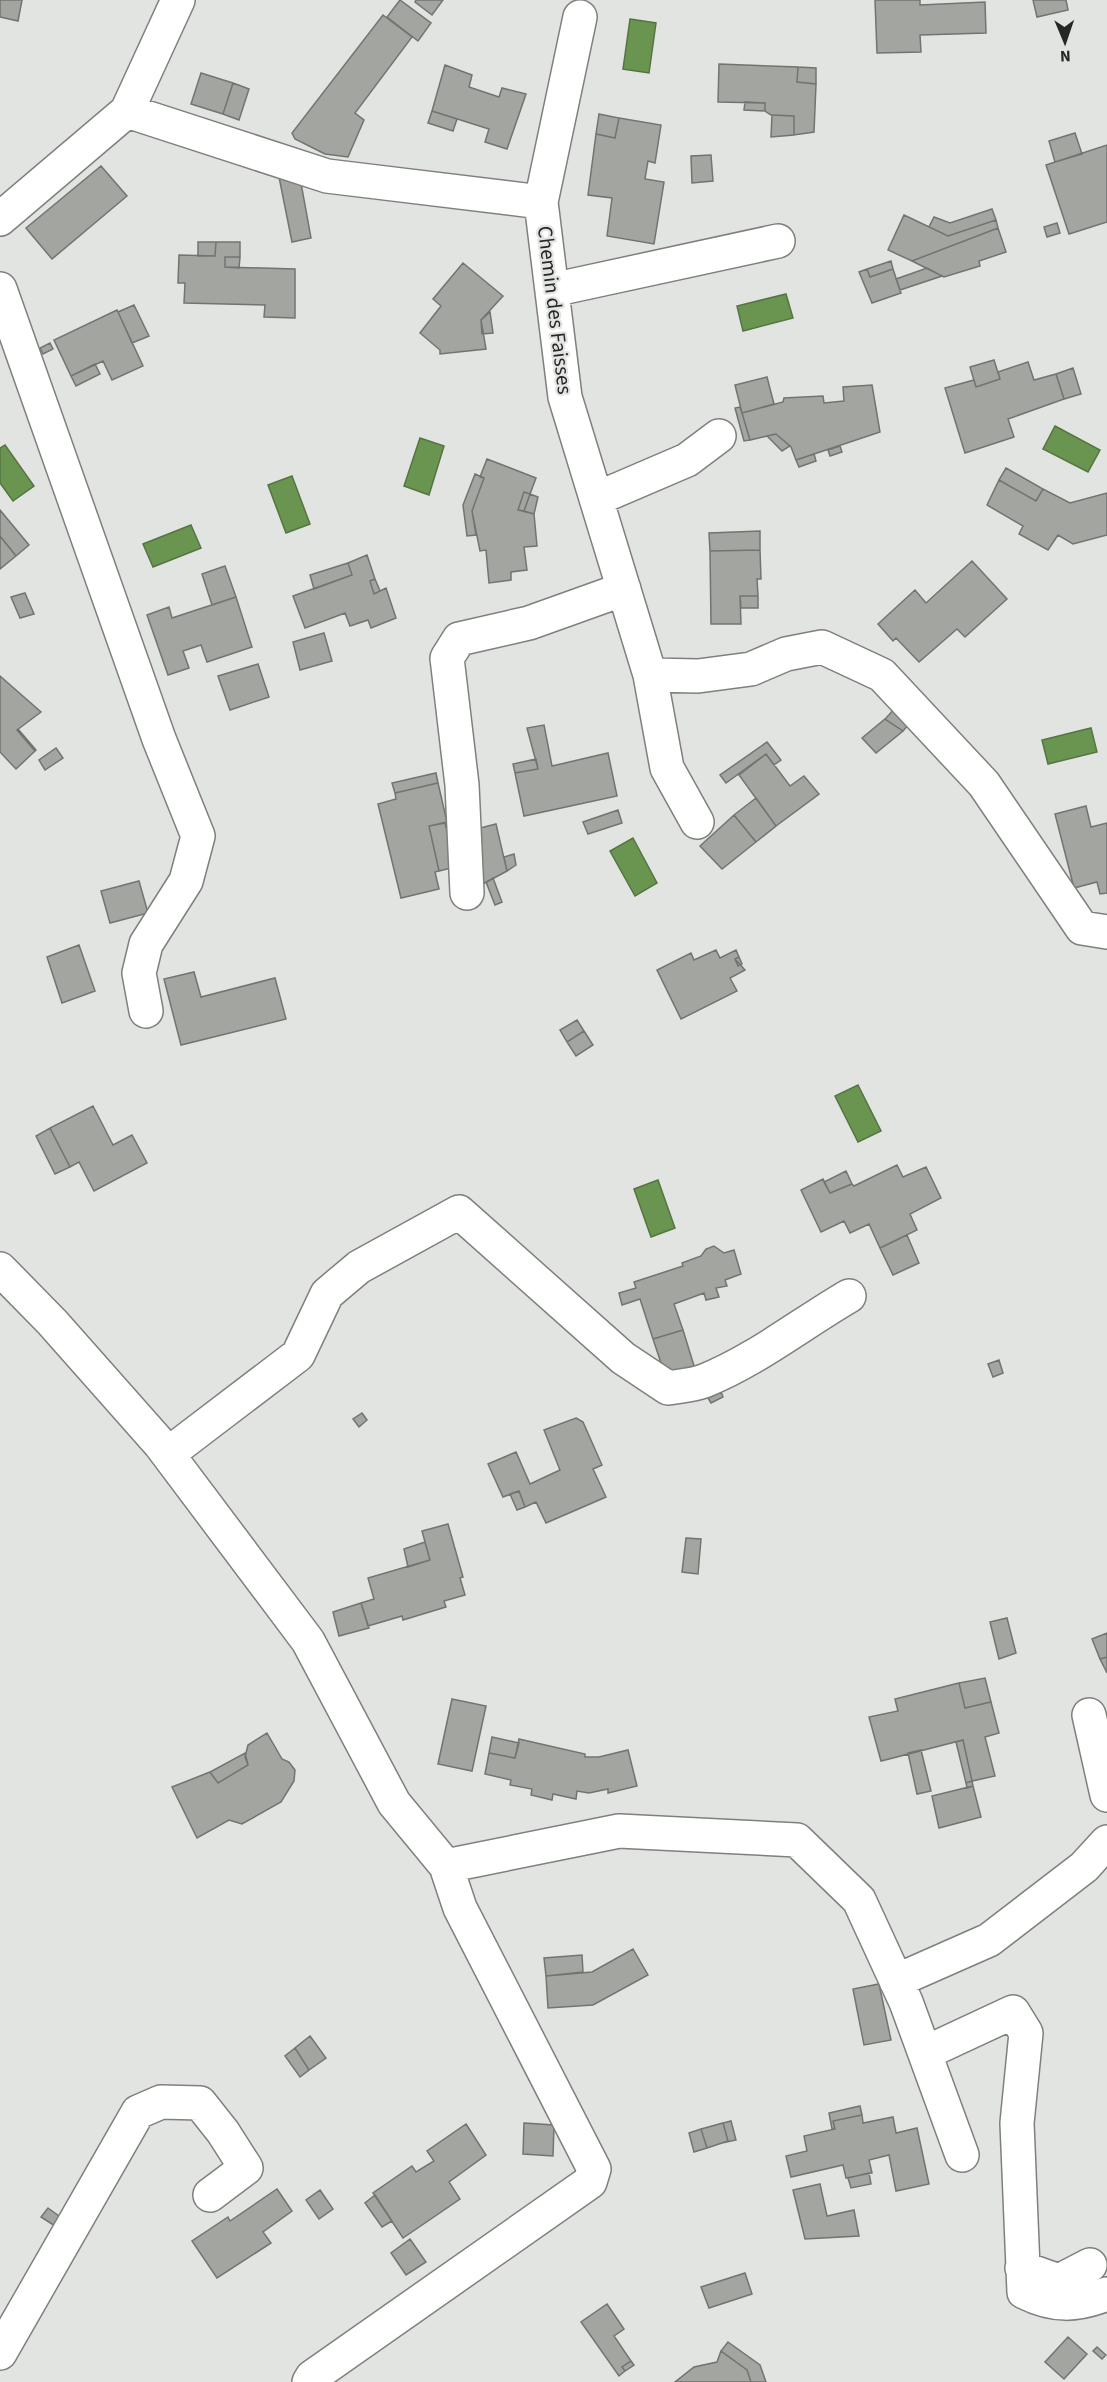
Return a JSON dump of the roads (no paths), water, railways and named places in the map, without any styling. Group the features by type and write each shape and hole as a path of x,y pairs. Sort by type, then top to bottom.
{"street":[{"path":"0,219 127,111 178,0"},
{"path":"541,202 580,17"},
{"name":"Chemin des Faisses","path":"127,111 327,176 541,202 565,397 650,675 667,768 697,822"},
{"path":"552,290 778,241"},
{"path":"0,289 159,739 198,836 186,881 146,944 139,973 146,1011"},
{"path":"597,499 687,460 719,436"},
{"path":"467,893 462,785 447,658 459,639 529,623 624,589"},
{"path":"650,675 698,676 751,669 786,654 822,647 882,675 984,784 1082,928 1107,932"},
{"path":"168,1454 298,1355 327,1294 360,1267 459,1212 623,1358 668,1388 703,1382 759,1353 802,1323 849,1296"},
{"path":"0,1269 52,1322 168,1454 308,1641 394,1803 446,1866 460,1908 594,2169 590,2182 312,2377 309,2382"},
{"path":"1089,1715 1107,1795"},
{"path":"446,1866 619,1831 797,1840 859,1900 896,1981 962,2155"},
{"path":"896,1981 989,1940 1083,1867 1107,1842"},
{"path":"925,2053 1013,2012 1026,2033 1017,2123 1024,2292 1045,2302 1086,2302 1107,2294"},
{"path":"0,2352 138,2112 161,2102 200,2103 223,2132 246,2168 210,2195"},
{"path":"1022,2268 1059,2281 1090,2265"}]}
